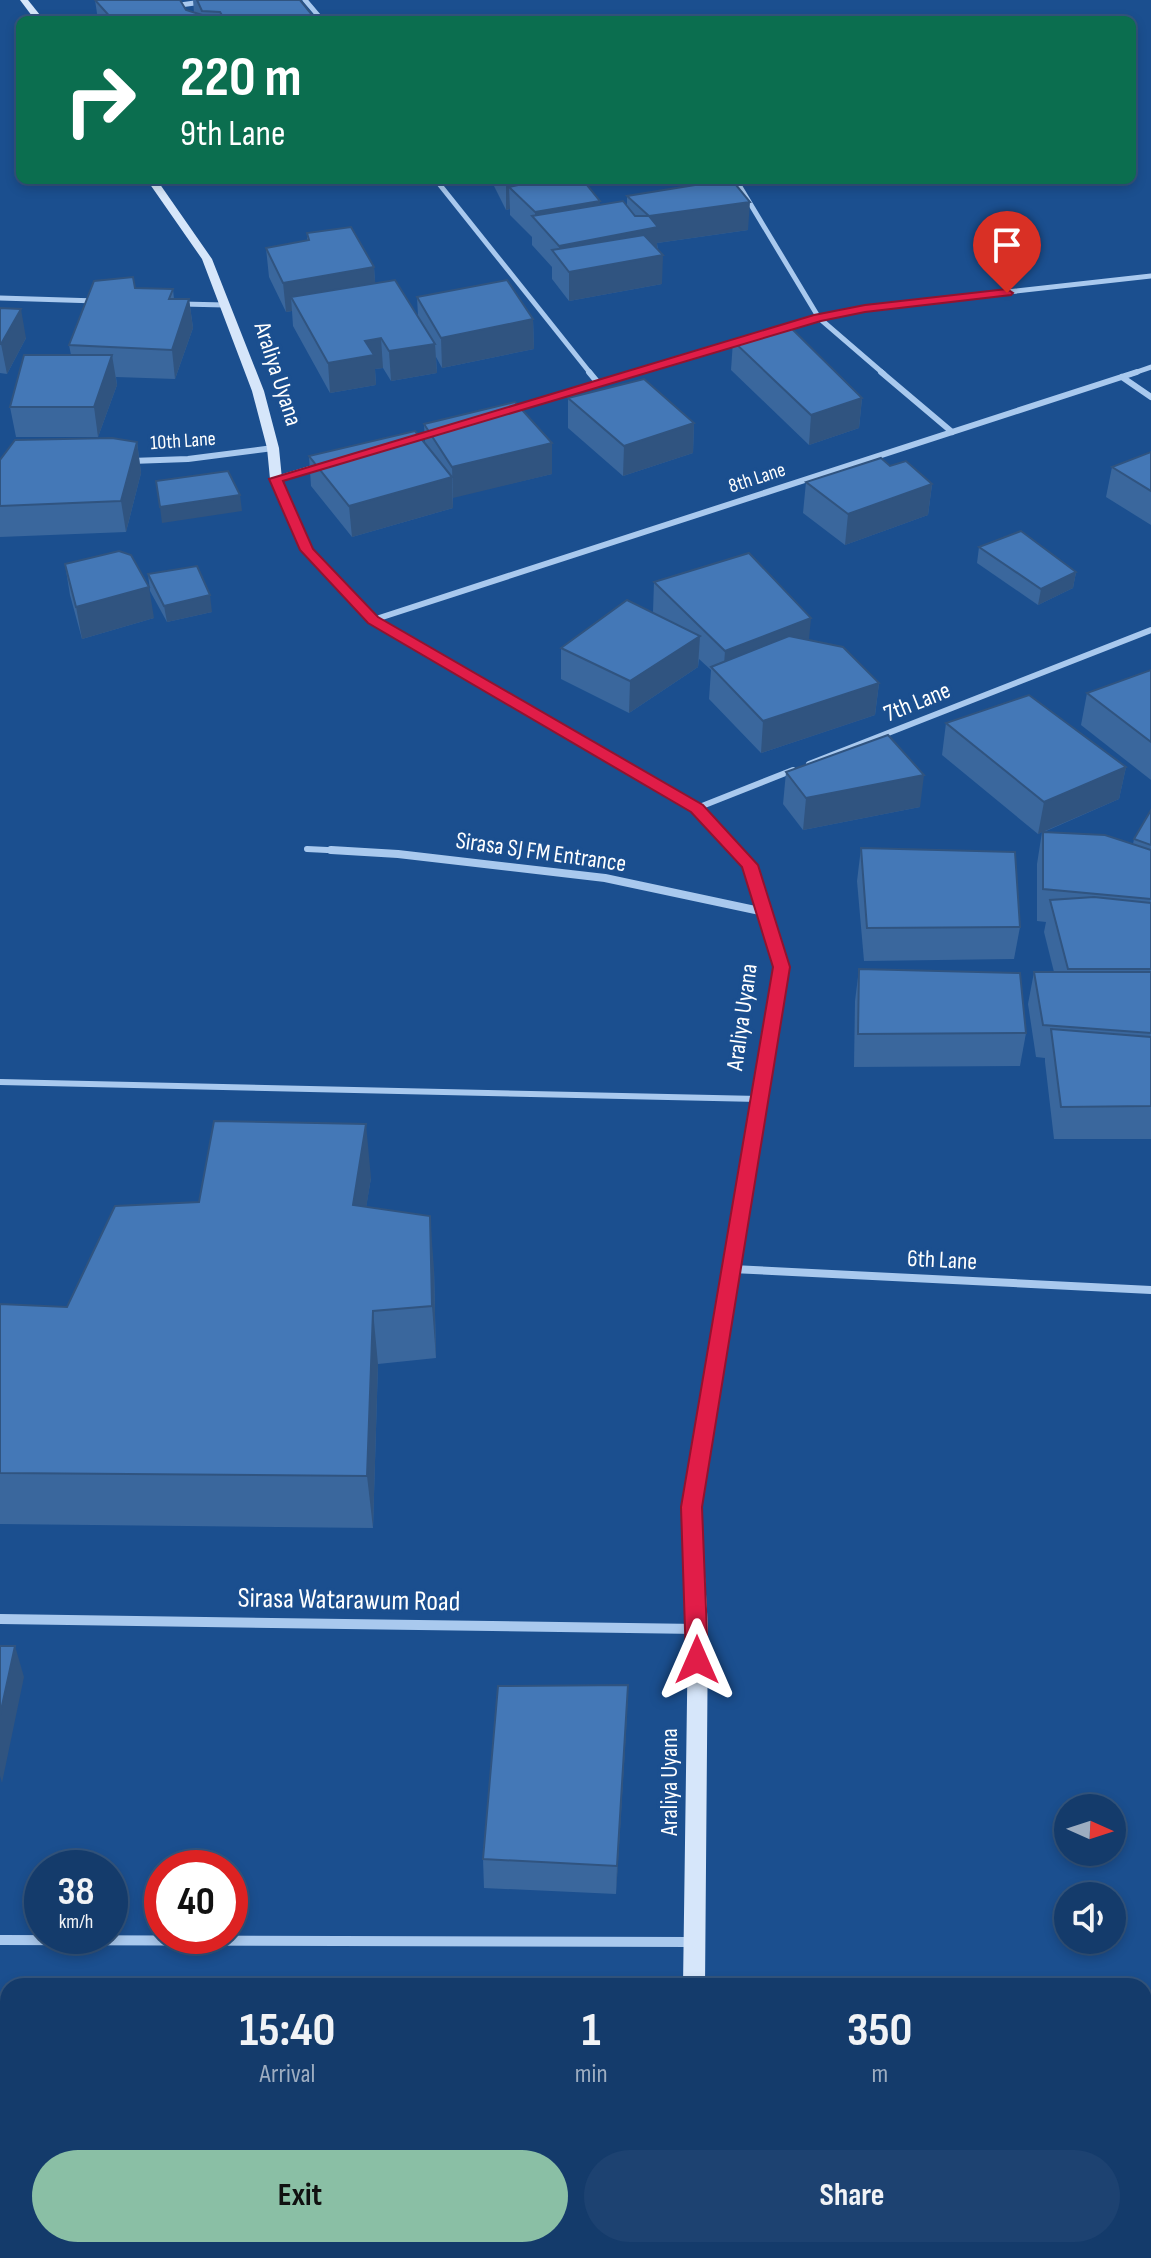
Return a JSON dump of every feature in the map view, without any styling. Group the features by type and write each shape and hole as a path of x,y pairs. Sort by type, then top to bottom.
{"street":[{"path":"24,0 37,16"},
{"path":"171,7 216,0"},
{"path":"305,0 319,16"},
{"name":"Araliya Uyana","path":"155,184 207,259 258,391 273,448 276,479 307,550 373,620 697,808 749,865 767,912 782,967 692,1507 698,1629 694,1978"},
{"path":"439,184 599,384"},
{"path":"738,184 819,318 952,432"},
{"path":"775,331 865,308 1151,276"},
{"path":"0,298 105,301"},
{"path":"180,304 225,305"},
{"path":"511,410 745,340"},
{"name":"8th Lane","path":"373,620 1151,367"},
{"path":"1122,377 1151,397"},
{"name":"10th Lane","path":"126,461 188,459 273,448"},
{"path":"276,479 334,462"},
{"name":"7th Lane","path":"697,808 1151,630"},
{"name":"Sirasa SJ FM Entrance","path":"307,849 398,854 605,878 767,912"},
{"name":"6th Lane","path":"730,1269 1151,1290"},
{"name":"Sirasa Watarawum Road","path":"0,1619 698,1629"},
{"path":"0,1940 696,1942"}],"lane":[{"path":"0,1082 759,1099"}],"building":[{"path":"95,0 180,0 186,10 203,16 109,16"},
{"path":"197,0 300,0 313,16 222,16 220,12 202,11"},
{"path":"523,184 586,184 600,201 535,212 509,187"},
{"path":"701,184 735,184 750,202 649,216 627,196"},
{"path":"623,201 635,216 649,216 658,227 559,246 532,216"},
{"path":"351,227 374,267 283,283 266,248 309,240 307,233"},
{"path":"644,235 663,255 569,272 552,250"},
{"path":"133,277 135,288 173,289 169,299 189,299 172,350 69,345 94,281"},
{"path":"395,280 435,344 389,351 381,338 365,341 374,355 328,363 291,297"},
{"path":"507,280 533,319 441,338 417,297"},
{"path":"0,308 21,309 1,344 0,344"},
{"path":"787,324 862,398 811,415 733,341"},
{"path":"24,355 112,355 94,407 10,407"},
{"path":"644,379 694,423 624,446 568,398"},
{"path":"515,402 552,443 452,467 424,424"},
{"path":"415,431 452,477 349,506 309,456"},
{"path":"112,438 137,442 121,501 0,506 0,460 15,440"},
{"path":"1151,452 1151,491 1112,467"},
{"path":"881,458 890,466 906,461 932,484 848,514 806,482"},
{"path":"228,471 240,495 160,507 156,481"},
{"path":"1021,531 1076,572 1041,589 979,547"},
{"path":"119,551 131,555 149,587 76,607 65,564"},
{"path":"749,553 811,618 725,651 654,582"},
{"path":"197,566 210,595 164,606 148,574"},
{"path":"627,600 700,636 630,681 561,648"},
{"path":"789,636 843,647 879,683 763,721 711,667"},
{"path":"1151,670 1151,742 1087,693"},
{"path":"1029,695 1126,767 1044,802 946,723"},
{"path":"888,735 924,775 806,798 786,772"},
{"path":"1151,810 1151,845 1134,839"},
{"path":"1043,832 1105,835 1151,850 1151,899 1043,889"},
{"path":"861,848 1015,852 1020,927 867,928"},
{"path":"1094,897 1151,903 1151,969 1068,969 1050,900"},
{"path":"859,969 1020,973 1026,1033 858,1034"},
{"path":"1034,972 1151,972 1151,1033 1043,1025"},
{"path":"1051,1029 1151,1037 1151,1106 1061,1107"},
{"path":"214,1121 366,1124 353,1205 430,1216 432,1306 373,1311 367,1476 0,1473 0,1304 67,1307 115,1206 199,1202"},
{"path":"0,1646 15,1646 0,1715"},
{"path":"628,1685 617,1866 483,1859 498,1686"}],"route":[{"path":"697,1660 692,1507 782,967 767,912 749,865 697,808 373,620 307,550 276,479 819,318 865,308 1007,293"}]}
